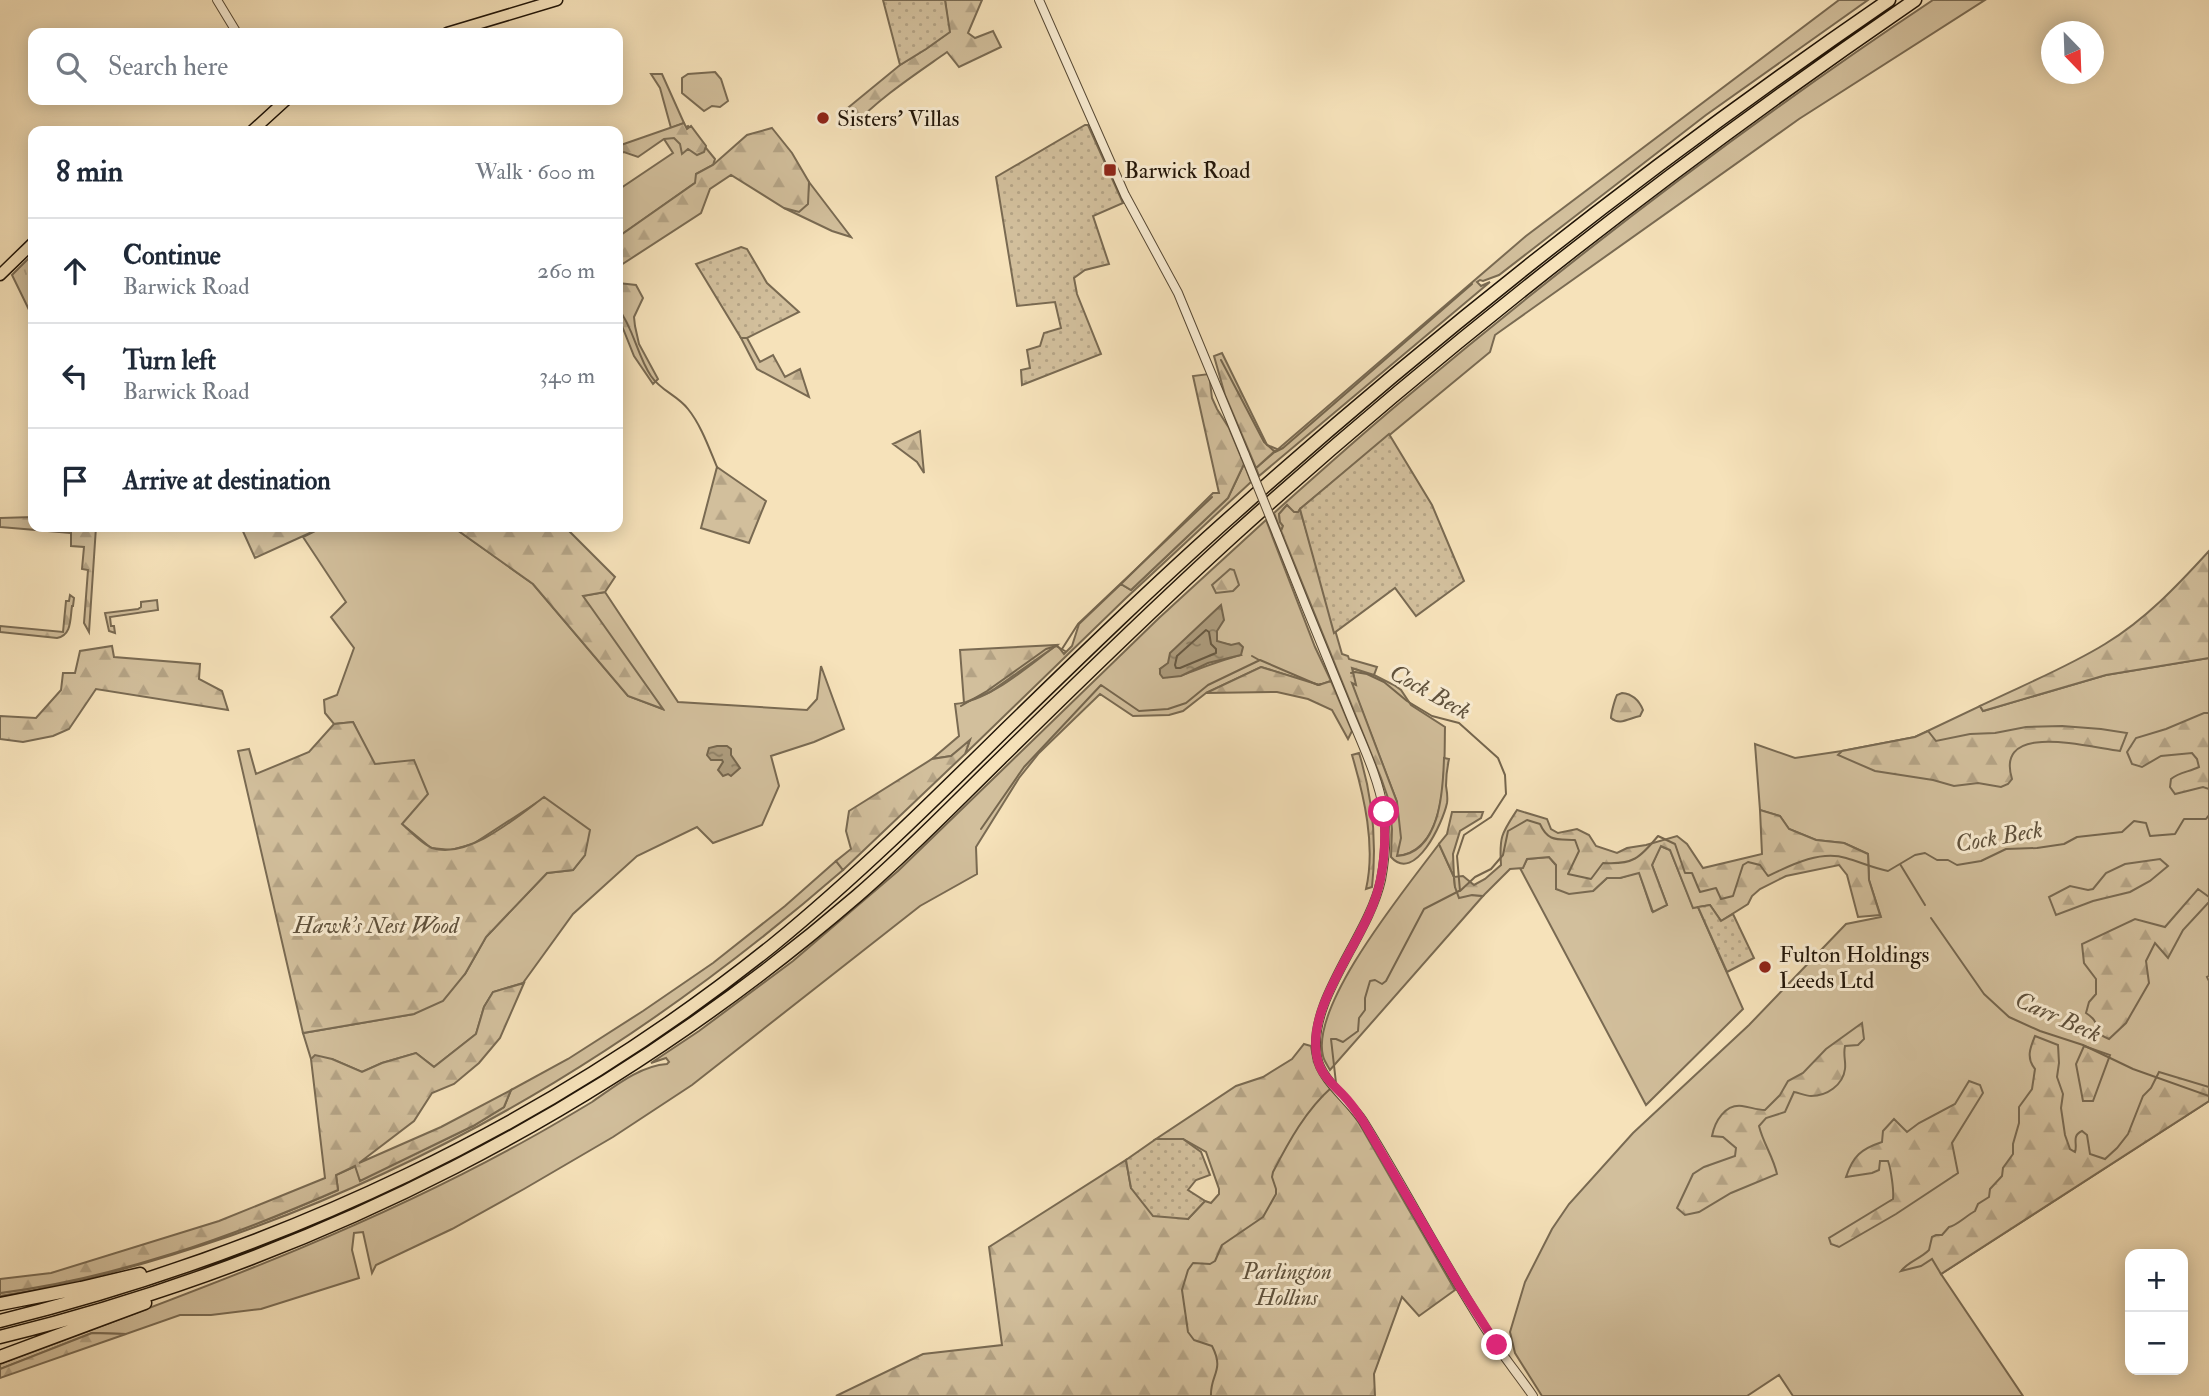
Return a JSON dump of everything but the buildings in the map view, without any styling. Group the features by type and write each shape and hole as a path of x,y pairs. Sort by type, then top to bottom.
{"highway":[{"path":"0,1321 94,1297 222,1255 340,1207 528,1112 649,1037 775,943 865,865 1148,592 1301,453 1603,207 1794,65 1889,0"},
{"path":"0,1337 100,1310 203,1277 346,1221 536,1125 657,1049 720,1005 859,894 922,836 1168,595 1419,374 1611,219 1802,77 1915,0"},
{"path":"0,1304 222,1255"},
{"path":"0,1357 156,1299 203,1277"}],"main road":[{"path":"464,28 557,0"},
{"path":"257,126 280,105"},
{"path":"0,275 28,248"}],"street":[{"path":"217,0 234,28"},
{"path":"1039,0 1125,195 1178,295 1366,754 1379,792 1384,812 1383,868 1375,901 1365,926 1329,993 1319,1021 1317,1053 1320,1068 1363,1121 1460,1287 1533,1396"}],"green space":[{"path":"883,0 945,0 950,32 900,65"},
{"path":"945,0 982,0 968,33 975,38 993,31 1001,47 959,67 947,52 885,97 851,128 844,111 900,65 949,32"},
{"path":"1839,0 1868,0 1706,115 1499,275 1477,282 1481,286 1490,282 1259,476 1256,468 1526,236"},
{"path":"1933,0 1985,0 1799,119 1495,335 1490,352 1298,513 1293,512 1287,505 1279,514 1283,526 1281,531 1274,513 1472,343 1666,190 1798,93"},
{"path":"715,72 721,79 728,101 720,107 712,106 704,111 682,93 682,78 688,74"},
{"path":"651,74 662,74 684,123 671,128 660,88"},
{"path":"684,123 687,129 691,126 706,146 704,152 697,155 688,149 682,154 680,144 674,138 664,139 638,157 623,152 623,144"},
{"path":"1088,125 1123,203 1093,216 1109,264 1085,270 1074,278 1077,294 1101,354 1022,385 1021,370 1030,368 1027,350 1040,346 1044,333 1061,328 1055,302 1017,306 996,177"},
{"path":"688,126 715,159 713,165 696,174 696,182 623,233 623,187 673,153 664,139"},
{"path":"772,128 792,153 809,182 808,204 799,212 784,208 731,175 710,189 701,213 623,264 623,233 695,183 696,174 713,165 747,135"},
{"path":"809,182 851,237 784,208 799,211 807,204"},
{"path":"741,247 747,249 767,283 799,312 747,338 741,338 696,264"},
{"path":"28,259 28,308 12,275"},
{"path":"623,284 636,285 643,298 634,317 635,326 639,344 658,379 653,384 634,356 623,328"},
{"path":"741,338 747,338 760,362 773,355 785,377 800,369 809,397 757,369"},
{"path":"1222,353 1267,445 1277,449 1256,468 1225,395 1214,356"},
{"path":"1209,374 1212,398 1229,428 1244,464 1228,498 1131,590 1121,584 1213,493 1219,493 1193,376"},
{"path":"920,431 924,473 917,462 893,444"},
{"path":"1389,434 1432,505 1464,581 1416,616 1395,588 1334,633 1300,509"},
{"path":"1244,464 1251,482 965,754 969,742 951,756 932,759 959,736 955,704 995,689 1057,645 1064,654 1072,646 1079,624 1121,584 1131,590 1228,498"},
{"path":"717,467 766,501 749,543 701,528"},
{"path":"1287,505 1294,512 1300,509 1342,654 1349,659 1377,667 1374,675 1352,668 1356,685 1352,683 1397,802 1401,838 1397,856 1411,852 1431,833 1440,803 1444,758 1449,759 1447,801 1440,823 1426,847 1409,863 1400,863 1391,857 1389,801 1281,531 1283,526 1279,514"},
{"path":"28,517 28,529 0,527 0,518"},
{"path":"1266,520 1315,647 1331,681 1319,685 1261,667 1206,693 1183,711 1169,715 1133,716 1100,694 1039,753 1019,778 976,847 977,874 920,906 692,1085 613,1137 452,1229 376,1265 372,1273 363,1232 354,1233 352,1250 359,1278 261,1309 211,1315 180,1315 126,1334 92,1333 0,1369 0,1364 270,1261 403,1203 540,1133 637,1073 667,1064 669,1062 666,1058 651,1063 793,961 898,871 1159,618","holes":["1217,631 1217,642 1231,645 1241,655 1181,675 1168,677 1160,669"]},
{"path":"59,532 96,532 89,632 84,623 88,570 82,569 84,547 71,546 71,533"},
{"path":"243,532 312,532 255,558"},
{"path":"313,532 460,532 533,584 628,696 662,709 582,596 605,592 678,702 807,710 817,699 821,666 844,729 771,756 779,786 762,825 713,843 697,827 637,856 573,914 523,983 493,992 484,1007 476,1034 434,1067 416,1053 362,1072 332,1059 311,1059 303,1033 414,1014 465,974 486,937 547,873 573,870 585,855 544,798 473,844 451,850 431,848 402,824 353,722 334,724 325,713 324,700 337,695 354,648 331,617 346,602 303,537"},
{"path":"460,532 570,532 615,577 605,592 583,596 663,709 628,696 533,584"},
{"path":"2209,551 2209,658 2106,675 1983,711 1980,706 2075,661 2120,635 2160,601"},
{"path":"1230,569 1234,570 1239,585 1233,591 1216,593 1212,585"},
{"path":"70,595 74,598 73,606 68,630 62,636 57,638 0,632 0,626 63,632 66,601 69,601"},
{"path":"157,600 158,610 110,617 115,633 109,631 105,613 138,609 141,602"},
{"path":"1057,645 990,692 964,703 960,650"},
{"path":"112,646 114,657 200,664 199,679 222,691 228,710 96,689 69,729 53,736 23,742 0,739 0,716 36,718 61,690 63,673 75,673 80,651"},
{"path":"2209,658 2209,1101 1941,1274 2023,1396 1793,1396 1779,1375 1747,1396 1542,1396 1515,1353 1510,1332 1525,1282 1552,1229 1569,1204 1633,1133 1749,1025 1846,924 1881,917 1869,880 1868,854 1844,843 1816,840 1789,829 1780,816 1760,810 1755,744 1795,758 1842,751 1915,737 1980,706 1983,711 2106,675"},
{"path":"1261,667 1319,685 1331,681 1352,731 1348,739 1332,710 1308,699 1277,692 1206,693"},
{"path":"1352,668 1394,685 1411,705 1445,727 1443,784 1435,824 1426,840 1413,851 1396,856 1397,802 1351,682 1355,684"},
{"path":"1622,693 1637,700 1643,710 1640,716 1621,721 1611,718 1617,695"},
{"path":"2209,713 2209,789 2203,787 2175,794 2170,787 2171,779 2199,767 2192,753 2161,756 2142,767 2132,764 2127,752 2136,738"},
{"name":"Hawk's Nest Wood","path":"353,722 375,764 414,760 428,794 402,824 432,848 446,850 476,842 506,825 544,797 590,830 585,855 573,870 547,873 486,937 465,974 443,1001 414,1014 303,1033 238,751 249,749 256,774 309,752 334,724"},
{"path":"2062,726 2127,733 2120,751 2048,742 2031,743 2017,749 2010,761 2012,779 2001,787 1978,783 1954,786 1875,771 1838,755 1842,751 1915,737 1928,731 1936,741 2026,727"},
{"path":"970,740 965,754 843,870 836,861 851,849 846,831 849,811 932,759 951,756"},
{"path":"1359,753 1368,786 1374,836 1372,887 1366,889 1369,839 1361,787 1352,755"},
{"path":"1517,810 1547,819 1551,829 1558,833 1577,829 1589,835 1596,846 1617,853 1677,836 1687,844 1703,868 1762,854 1760,810 1780,816 1789,829 1816,840 1844,843 1868,854 1869,880 1880,915 1858,917 1847,875 1839,865 1786,876 1760,889 1748,904 1721,921 1710,905 1693,908 1670,850 1661,846 1652,865 1667,905 1653,912 1639,873 1607,878 1593,891 1569,894 1556,889 1556,865 1549,857 1527,859 1523,868 1510,869 1483,896 1459,898 1454,877 1463,876 1474,885 1501,865 1503,835"},
{"path":"1452,812 1483,812 1481,818 1460,831 1453,854 1454,877 1439,844 1447,834"},
{"path":"1439,844 1454,877 1455,887 1472,895 1483,896 1330,1070 1323,1056 1323,1034 1331,1007 1364,946"},
{"path":"1660,846 1670,850 1693,907 1698,907 1743,1009 1646,1105 1520,868 1527,859 1549,857 1556,865 1556,889 1593,891 1607,878 1620,878 1639,872 1652,911 1667,905 1652,865"},
{"path":"2160,859 2168,866 2150,881 2130,892 2093,901 2056,915 2049,897 2070,886 2093,889 2106,873 2125,864"},
{"path":"836,861 843,870 702,983 629,1035 554,1083 477,1127 315,1204 230,1236 116,1271 0,1296 0,1293 130,1266 215,1239 338,1190 336,1175 356,1166 360,1180 473,1126 504,1107 511,1090 568,1059 713,963"},
{"path":"2198,889 2209,897 2209,902 2183,930 2168,958 2155,943 2146,961 2149,983 2126,1023 2109,1039 2101,1035 2094,1020 2086,1013 2089,1002 2096,994 2096,979 2084,963 2082,944 2135,919 2165,927"},
{"path":"1710,905 1721,921 1733,914 1754,958 1727,972 1698,907"},
{"path":"524,983 500,1038 479,1063 454,1084 432,1093 414,1121 359,1163 441,1127 511,1090 504,1107 473,1126 360,1181 355,1166 336,1175 338,1190 173,1254 87,1277 0,1293 0,1279 51,1273 219,1221 325,1178 311,1059 315,1055 362,1072 416,1053 434,1067 476,1034 484,1007 493,992"},
{"path":"1862,1023 1864,1039 1858,1045 1845,1046 1844,1075 1838,1085 1817,1095 1794,1092 1785,1112 1766,1118 1759,1126 1777,1174 1731,1193 1699,1212 1685,1215 1677,1208 1693,1174 1704,1167 1735,1156 1736,1148 1723,1137 1712,1136 1726,1111 1736,1106 1765,1110 1780,1095 1788,1081 1803,1073 1826,1049"},
{"path":"2035,1036 2058,1045 2057,1077 2063,1094 2061,1108 2065,1135 2070,1149 2075,1152 2076,1138 2082,1131 2087,1135 2090,1154 2105,1159 2117,1148 2128,1134 2143,1096 2151,1088 2159,1072 2209,1087 2209,1101 1941,1274 1932,1259 1921,1266 1901,1271 1929,1250 1932,1237 1942,1235 1949,1227 1975,1211 1978,1204 1989,1197 1990,1189 2002,1176 2003,1168 2013,1154 2019,1107 2032,1089 2035,1069 2030,1053"},
{"name":"Parlington Hollins","path":"1304,1044 1311,1046 1323,1079 1359,1123 1455,1290 1419,1316 1402,1297 1374,1374 1375,1396 836,1396 923,1354 1002,1345 989,1247 1126,1160 1131,1188 1188,1219 1205,1201 1211,1203 1219,1194 1219,1189 1206,1152 1183,1139 1156,1139 1236,1086 1263,1077 1292,1059"},
{"path":"2084,1046 2110,1055 2093,1101 2083,1101 2076,1064"},
{"path":"1969,1081 1980,1085 1983,1093 1952,1143 1958,1173 1839,1247 1831,1244 1829,1238 1893,1199 1888,1161 1880,1161 1879,1170 1872,1173 1846,1177 1855,1159 1868,1147 1882,1142 1883,1131 1894,1119 1907,1132 1955,1104"},
{"path":"1156,1139 1183,1139 1201,1152 1210,1175 1196,1180 1188,1190 1205,1201 1188,1219 1153,1216 1131,1188 1126,1160"},
{"path":"92,1333 126,1334 0,1378 0,1369"}],"water":[{"path":"1221,605 1224,620 1217,631 1217,641 1231,645 1239,643 1243,647 1241,655 1208,663 1181,676 1163,678 1160,669 1168,663 1170,653"},
{"path":"717,746 731,749 731,755 740,768 731,776 723,776 718,770 722,760 711,760 707,755 709,748"}],"waterway":[{"path":"1221,360 1264,442 1275,452 1283,448 1472,284"},
{"path":"623,316 651,376 693,415 717,467"},
{"path":"1062,649 1078,624 1212,497"},
{"path":"961,706 1046,649 1056,646 1065,651"},
{"name":"Cock Beck","path":"1252,656 1259,660"},
{"name":"Cock Beck","path":"981,829 1024,767 1101,685 1139,711 1168,709 1186,703 1208,685 1260,660 1321,684"},
{"name":"Cock Beck","path":"1351,673 1367,674 1384,682 1407,701 1432,716 1459,723 1498,758 1505,775 1506,794 1491,817 1464,835 1457,856 1460,891 1475,877 1491,869 1503,855 1508,831 1527,820 1540,824 1550,837 1575,840 1579,851 1568,874 1591,879 1603,863 1622,863 1635,859 1658,836 1675,844 1685,873 1692,873 1700,892 1716,888 1721,899 1733,896 1743,865 1748,862 1760,865 1768,876 1806,860 1826,856 1846,858 1888,871 1915,855 1925,853 1937,860 1948,860 1957,865 1981,861 2006,849 2037,848 2064,844 2077,837 2122,832 2134,821 2146,823 2150,836 2175,834 2184,819 2206,819 2209,815"},
{"name":"Carr Beck","path":"1900,864 1925,905"},
{"name":"Cock Beck","path":"1336,1083 1331,1039 1343,1042 1358,1031 1370,981 1375,980 1382,984 1386,981 1424,909 1459,891"},
{"name":"Carr Beck","path":"1931,918 1984,994 2009,1017 2040,1031 2083,1045 2133,1069 2209,1096"},
{"name":"Cock Beck","path":"1211,1396 1217,1367 1216,1354 1212,1346 1194,1340 1188,1332 1182,1290 1188,1270 1193,1263 1210,1264 1215,1261 1222,1245 1263,1217 1276,1194 1272,1177 1279,1160 1306,1116 1332,1087"}],"place":[{"name":"Sisters' Villas","path":"823,118"},
{"name":"Barwick Road","path":"1110,170"},
{"name":"Fulton Holdings Leeds Ltd","path":"1765,967"}],"route":[{"path":"1384,812 1383,868 1379,888 1365,926 1324,1005 1317,1032 1317,1059 1328,1080 1363,1121 1497,1345"}]}
